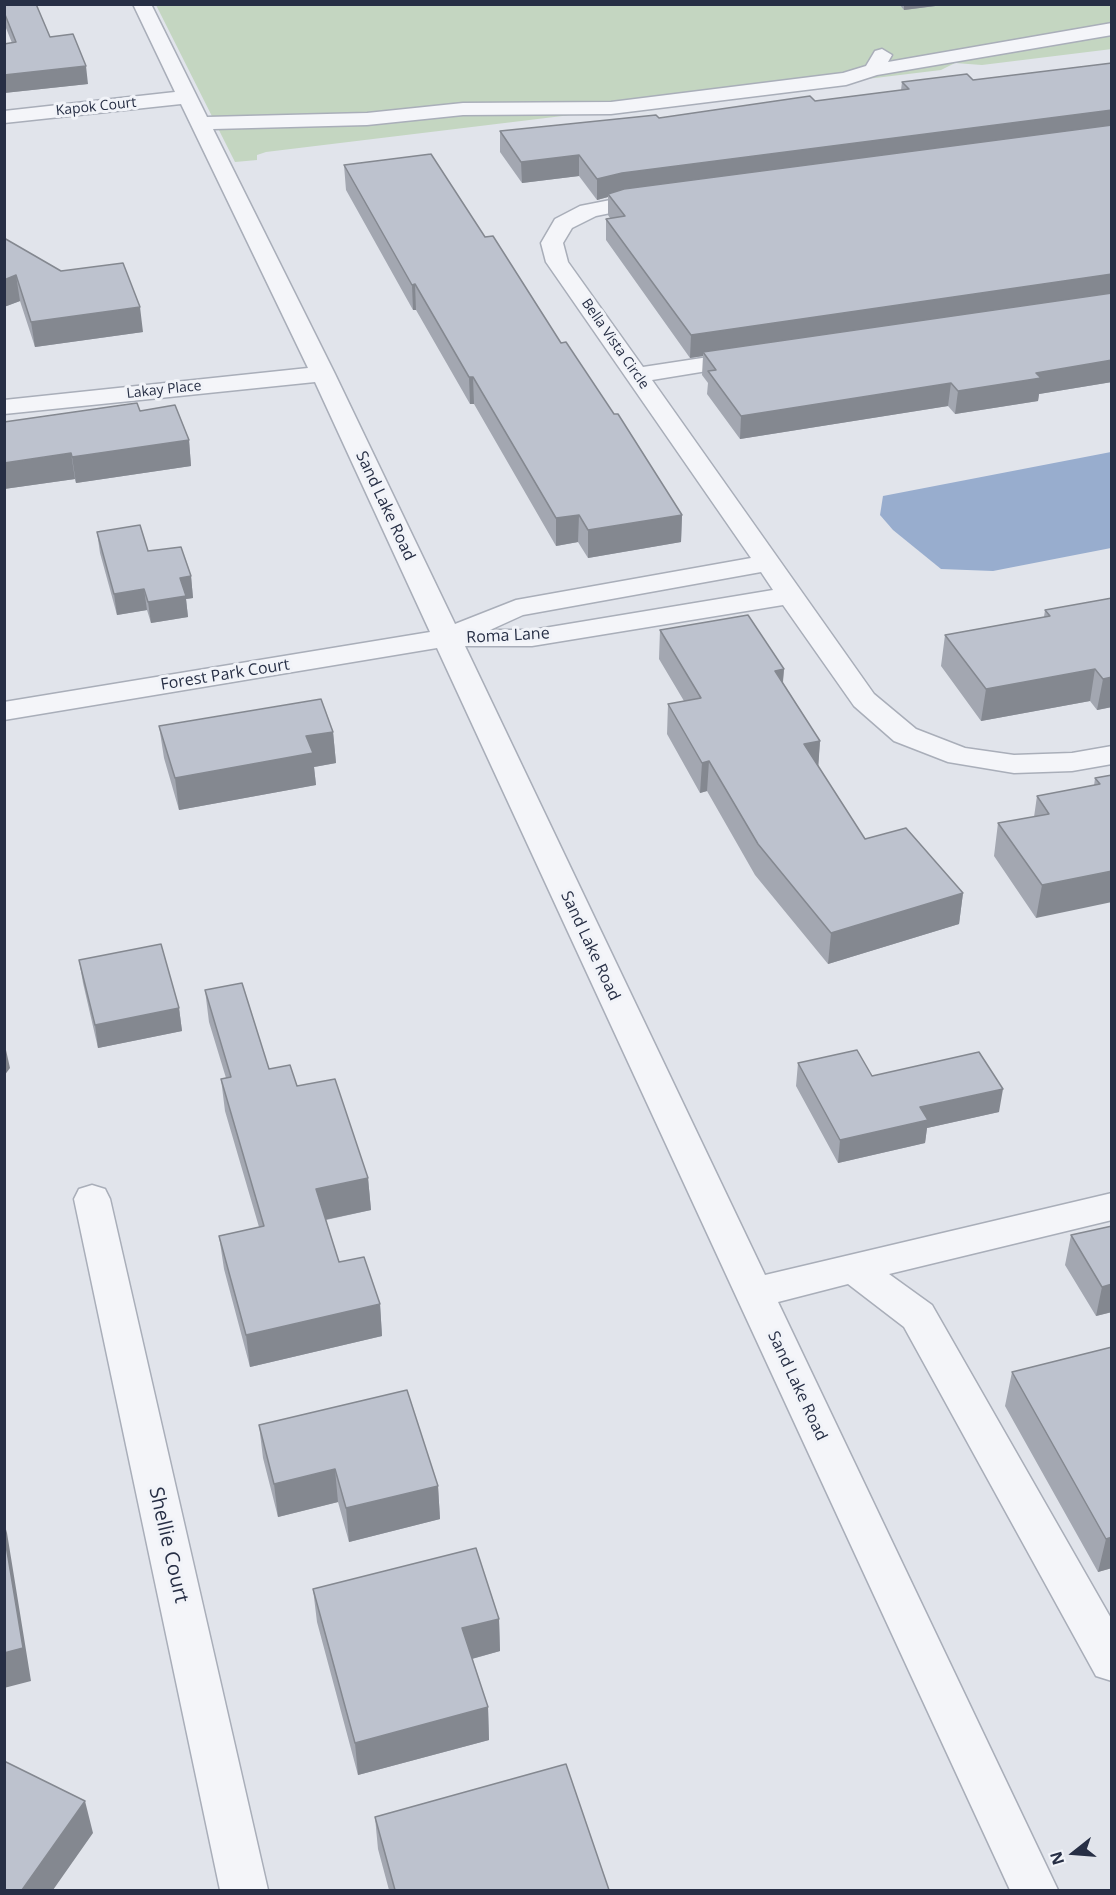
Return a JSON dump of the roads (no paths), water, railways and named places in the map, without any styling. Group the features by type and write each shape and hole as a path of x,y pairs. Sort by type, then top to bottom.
{"street":[{"name":"Sand Lake Road","path":"142,4 323,374 1034,1890"},
{"path":"201,123 368,119 464,109 611,108 846,79 878,62 1112,29"},
{"name":"Kapok Court","path":"4,117 188,97"},
{"name":"Bella Vista Circle","path":"669,195 622,202 588,211 563,224 552,243 557,262 864,700 905,735 959,756 1014,765 1072,762 1112,755"},
{"path":"637,375 767,355"},
{"name":"Lakay Place","path":"4,407 323,374"},
{"name":"Roma Lane","path":"446,638 516,608 768,562"},
{"path":"634,587 654,618"},
{"name":"Roma Lane","path":"446,638 532,638 791,596"},
{"name":"Forest Park Court","path":"4,711 446,638"},
{"name":"Shellie Court","path":"92,1199 244,1890"},
{"path":"753,1293 1112,1206"},
{"path":"854,1269 918,1316 1112,1662"}],"water":[{"path":"1111,452 1111,548 993,571 941,569 893,530 880,515 883,496"}]}
